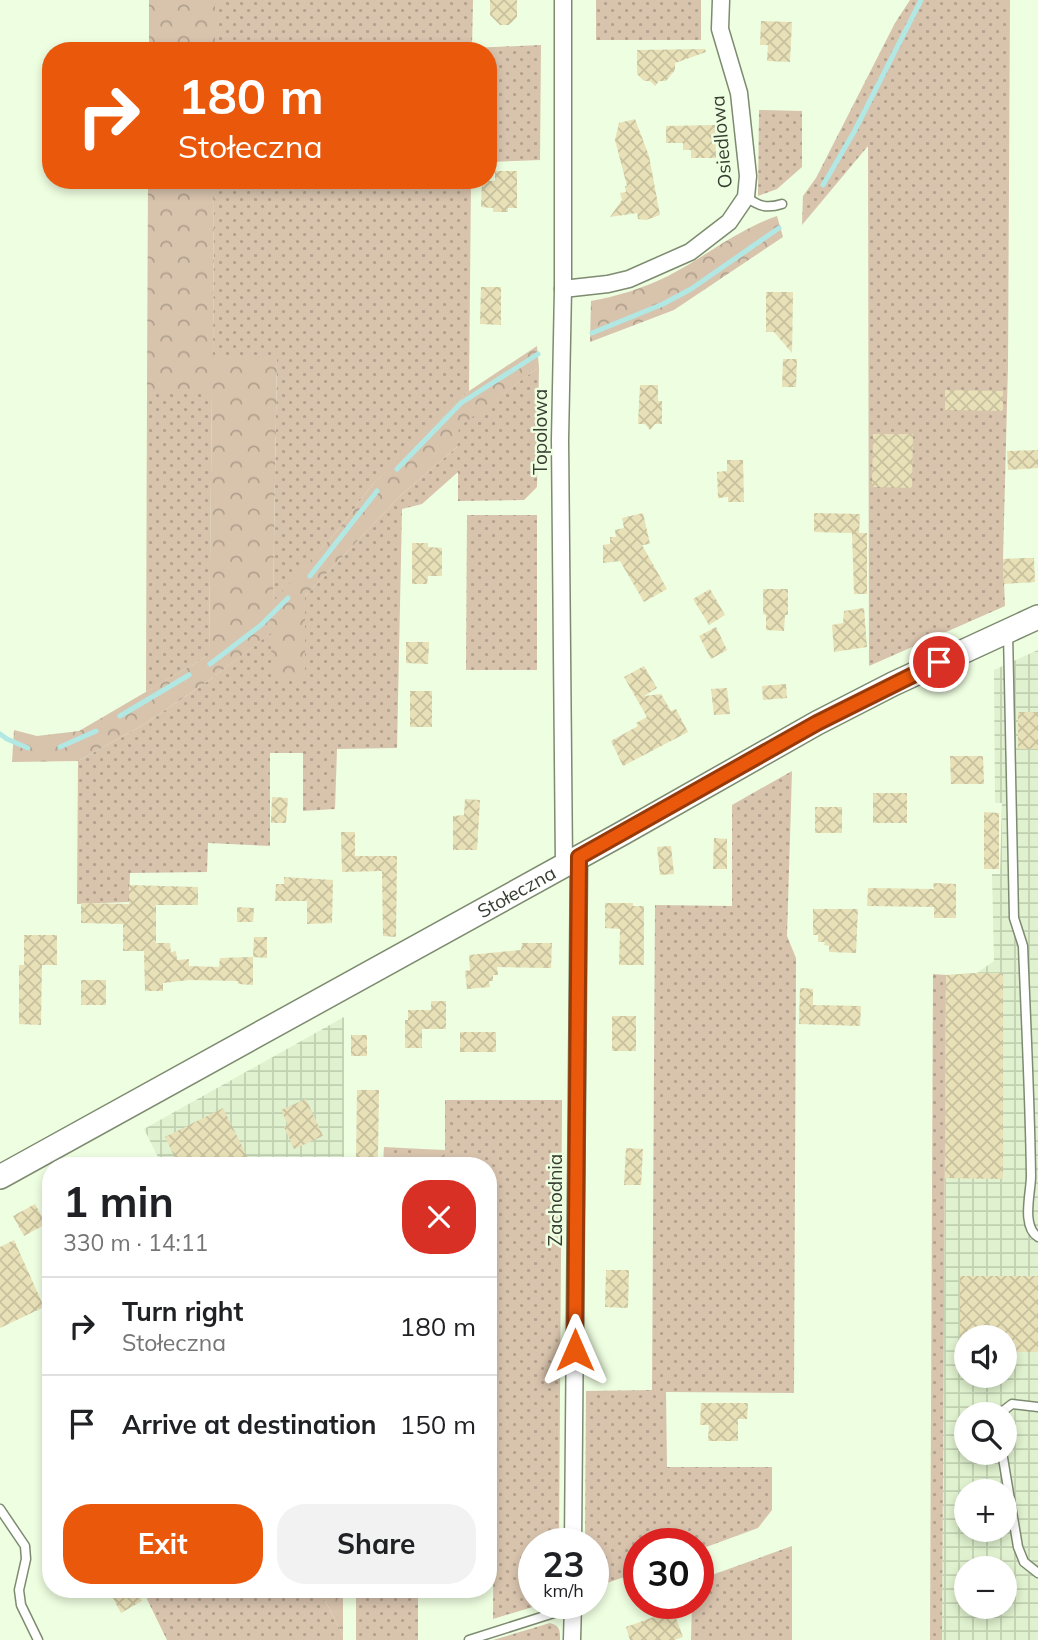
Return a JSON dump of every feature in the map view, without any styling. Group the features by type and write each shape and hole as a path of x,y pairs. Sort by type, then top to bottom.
{"main road":[{"name":"Stołeczna","path":"0,1177 817,723 893,684 1038,617"}],"street":[{"name":"Topolowa","path":"563,0 560,440 571,861"},
{"name":"Osiedlowa","path":"563,289 608,285 690,252 729,222 746,197 748,176 739,93 720,29 720,0"},
{"name":"Zachodnia","path":"571,861 573,1528"},
{"path":"572,1640 573,1619"}],"lane":[{"path":"746,197 758,206 782,204"},
{"path":"1008,630 1014,918 1023,946 1031,1179 1028,1222 1033,1234 1038,1237"},
{"path":"1017,1405 1038,1407"},
{"path":"1004,1465 1018,1547 1024,1562 1038,1573"},
{"path":"0,1509 25,1546 26,1559 19,1590 21,1605 38,1640"},
{"path":"469,1640 531,1619"}],"shaded area":[{"path":"1038,650 1038,1640 942,1640 946,975 977,973 994,961 992,874 1000,874 1002,803 995,803 994,670"},
{"path":"344,1017 344,1157 158,1157 144,1129"}],"green space":[{"path":"149,0 215,0 215,42 149,42"},
{"path":"215,0 473,0 472,42 215,42"},
{"path":"596,0 701,0 701,40 596,40"},
{"path":"910,0 1010,0 1008,366 1003,559 1005,606 869,666 868,146 802,225 803,196 816,178 895,23"},
{"path":"541,45 540,160 497,162 497,47"},
{"path":"759,110 802,111 802,167 777,189 758,196"},
{"path":"148,189 214,189 213,359 277,357 273,602 338,530 372,485 469,391 537,346 539,367 459,427 457,447 401,495 305,596 305,681 272,681 271,633 208,681 143,725 78,761 12,762 14,730 37,736 79,731 209,655 212,390 147,390"},
{"path":"214,189 471,189 469,391 372,485 338,530 273,603 277,358 213,360"},
{"path":"777,216 783,237 674,310 590,342 591,301 631,291 659,280 735,236"},
{"path":"539,367 537,487 524,500 458,501 458,472 422,504 402,509 397,748 337,749 335,809 303,811 303,753 270,753 270,846 208,843 207,872 130,873 129,902 77,904 78,761 143,725 208,681 272,632 305,681 305,596 401,495 457,447 458,427"},
{"path":"147,390 212,390 209,655 146,692"},
{"path":"467,515 537,515 537,670 466,670"},
{"path":"792,771 787,936 796,958 794,1393 666,1392 667,1467 772,1467 772,1510 758,1528 714,1544 714,1528 623,1528 623,1577 609,1582 609,1528 585,1528 586,1391 652,1390 655,905 732,906 732,805"},
{"path":"933,974 946,975 942,1640 930,1640"},
{"path":"445,1100 562,1100 559,1528 518,1528 518,1611 493,1619 493,1598 497,1598 497,1157 445,1157"},
{"path":"384,1147 422,1149 422,1157 383,1157"},
{"path":"422,1149 445,1150 445,1157 422,1157"},
{"path":"792,1546 792,1640 691,1640 692,1619 714,1619 714,1574"},
{"path":"146,1598 324,1598 343,1635 343,1640 167,1640"},
{"path":"324,1598 343,1598 343,1635"},
{"path":"356,1598 418,1598 418,1640 356,1640"},
{"path":"550,1623 559,1629 560,1640 493,1640"}],"building":[{"path":"490,0 517,0 517,17 509,25 500,25 490,15"},
{"path":"761,21 792,22 790,62 767,61 768,45 760,45"},
{"path":"705,49 706,52 675,63 675,70 666,81 659,81 655,86 637,74 637,50"},
{"path":"635,119 649,156 660,215 646,220 638,219 637,213 610,217 622,200 620,193 626,192 627,186 615,140 619,123"},
{"path":"715,125 716,158 691,158 691,150 683,150 683,143 666,143 666,126"},
{"path":"497,171 517,171 517,208 508,208 508,212 493,212 493,208 481,207 482,189 497,189"},
{"path":"481,287 501,287 501,325 480,324"},
{"path":"766,292 793,292 792,353 774,332 766,332"},
{"path":"783,359 797,359 796,387 782,387"},
{"path":"640,385 658,385 658,401 662,401 662,424 655,424 650,430 645,424 638,424"},
{"path":"945,390 1003,391 1003,411 945,410"},
{"path":"873,434 913,434 912,488 872,487"},
{"path":"1038,450 1038,468 1008,470 1007,451"},
{"path":"727,460 743,460 744,502 728,502 728,497 718,498 717,472 727,471"},
{"path":"643,513 650,544 642,545 667,589 644,602 620,561 603,563 603,545 610,544 610,537 616,537 615,530 624,528 622,518"},
{"path":"814,513 860,514 859,533 867,533 867,594 854,594 852,533 814,532"},
{"path":"412,543 428,543 428,547 442,548 442,576 428,576 427,584 412,584"},
{"path":"1034,558 1035,582 1004,584 1003,559"},
{"path":"710,589 725,615 709,625 693,599"},
{"path":"763,589 788,589 788,615 785,615 784,631 766,630"},
{"path":"864,608 867,647 834,652 832,625 843,623 844,611"},
{"path":"716,627 727,650 711,659 699,636"},
{"path":"406,642 429,642 428,664 406,663"},
{"path":"644,666 657,688 644,696 661,694 671,711 676,709 688,732 623,766 611,741 638,726 636,723 647,717 624,677"},
{"path":"786,684 787,698 763,700 762,686"},
{"path":"727,688 730,714 714,715 711,689"},
{"path":"410,691 432,691 432,727 410,727"},
{"path":"1018,712 1038,712 1038,749 1018,749"},
{"path":"950,756 983,756 984,784 951,784"},
{"path":"873,793 907,793 907,823 873,823"},
{"path":"272,797 288,798 286,823 271,823"},
{"path":"465,799 480,800 477,850 453,850 453,816 464,815"},
{"path":"815,807 842,807 842,833 815,833"},
{"path":"984,812 999,813 999,869 984,869"},
{"path":"341,832 355,832 355,856 397,856 396,937 383,936 382,871 342,872"},
{"path":"714,838 727,839 727,869 713,869"},
{"path":"671,846 674,874 660,875 657,847"},
{"path":"284,877 333,880 332,923 307,924 307,901 275,901 276,884 284,884"},
{"path":"933,883 956,884 956,918 934,918 934,907 867,906 868,888 934,889"},
{"path":"129,885 198,887 198,905 156,905 156,943 170,943 171,952 176,951 177,960 189,959 189,966 219,967 220,958 253,957 253,985 238,984 238,981 189,980 163,983 163,991 145,991 144,951 123,951 123,924 81,923 81,903 129,904"},
{"path":"605,903 633,903 633,906 644,906 644,965 619,965 620,929 605,928"},
{"path":"237,907 254,908 253,922 237,922"},
{"path":"813,909 858,909 856,953 829,952 829,946 824,945 825,942 818,942 818,935 813,935"},
{"path":"24,935 57,935 57,965 42,965 41,1025 19,1024 19,965 24,965"},
{"path":"254,937 267,937 267,958 253,957"},
{"path":"522,943 552,943 551,968 497,967 498,975 493,975 493,981 489,981 490,987 467,989 465,971 470,970 469,955 521,950"},
{"path":"1003,973 1003,1179 945,1178 946,975"},
{"path":"81,980 106,980 106,1005 81,1005"},
{"path":"800,988 813,989 813,1005 861,1006 860,1026 799,1024"},
{"path":"431,1001 446,1001 446,1029 422,1029 422,1048 405,1048 405,1020 408,1020 408,1010 431,1010"},
{"path":"612,1016 636,1016 636,1051 612,1051"},
{"path":"460,1032 496,1032 496,1052 460,1052"},
{"path":"351,1035 367,1035 367,1056 351,1056"},
{"path":"357,1090 379,1090 378,1157 356,1157"},
{"path":"306,1099 323,1136 294,1149 284,1127 288,1125 281,1110"},
{"path":"223,1108 248,1157 175,1157 165,1137"},
{"path":"626,1148 643,1149 641,1185 624,1185"},
{"path":"35,1204 42,1217 42,1226 24,1236 13,1216"},
{"path":"14,1240 42,1308 0,1328 0,1247"},
{"path":"606,1270 629,1270 628,1308 605,1307"},
{"path":"960,1276 1038,1276 1038,1352 1017,1352 1017,1325 960,1325"},
{"path":"701,1403 748,1403 747,1419 738,1419 738,1441 708,1441 709,1425 700,1425"},
{"path":"113,1598 140,1598 142,1601 121,1613"},
{"path":"648,1619 676,1619 683,1637 674,1640 630,1640 626,1627"}],"waterway":[{"path":"823,185 854,132 921,0"},
{"path":"592,333 663,304 691,289 779,228"},
{"path":"397,469 461,403 538,354"},
{"path":"310,576 377,491"},
{"path":"210,664 261,625 288,598"},
{"path":"120,716 189,675"},
{"path":"60,747 96,731"},
{"path":"0,734 28,748"}],"route":[{"path":"575,1350 579,857 817,723 939,662"}]}
